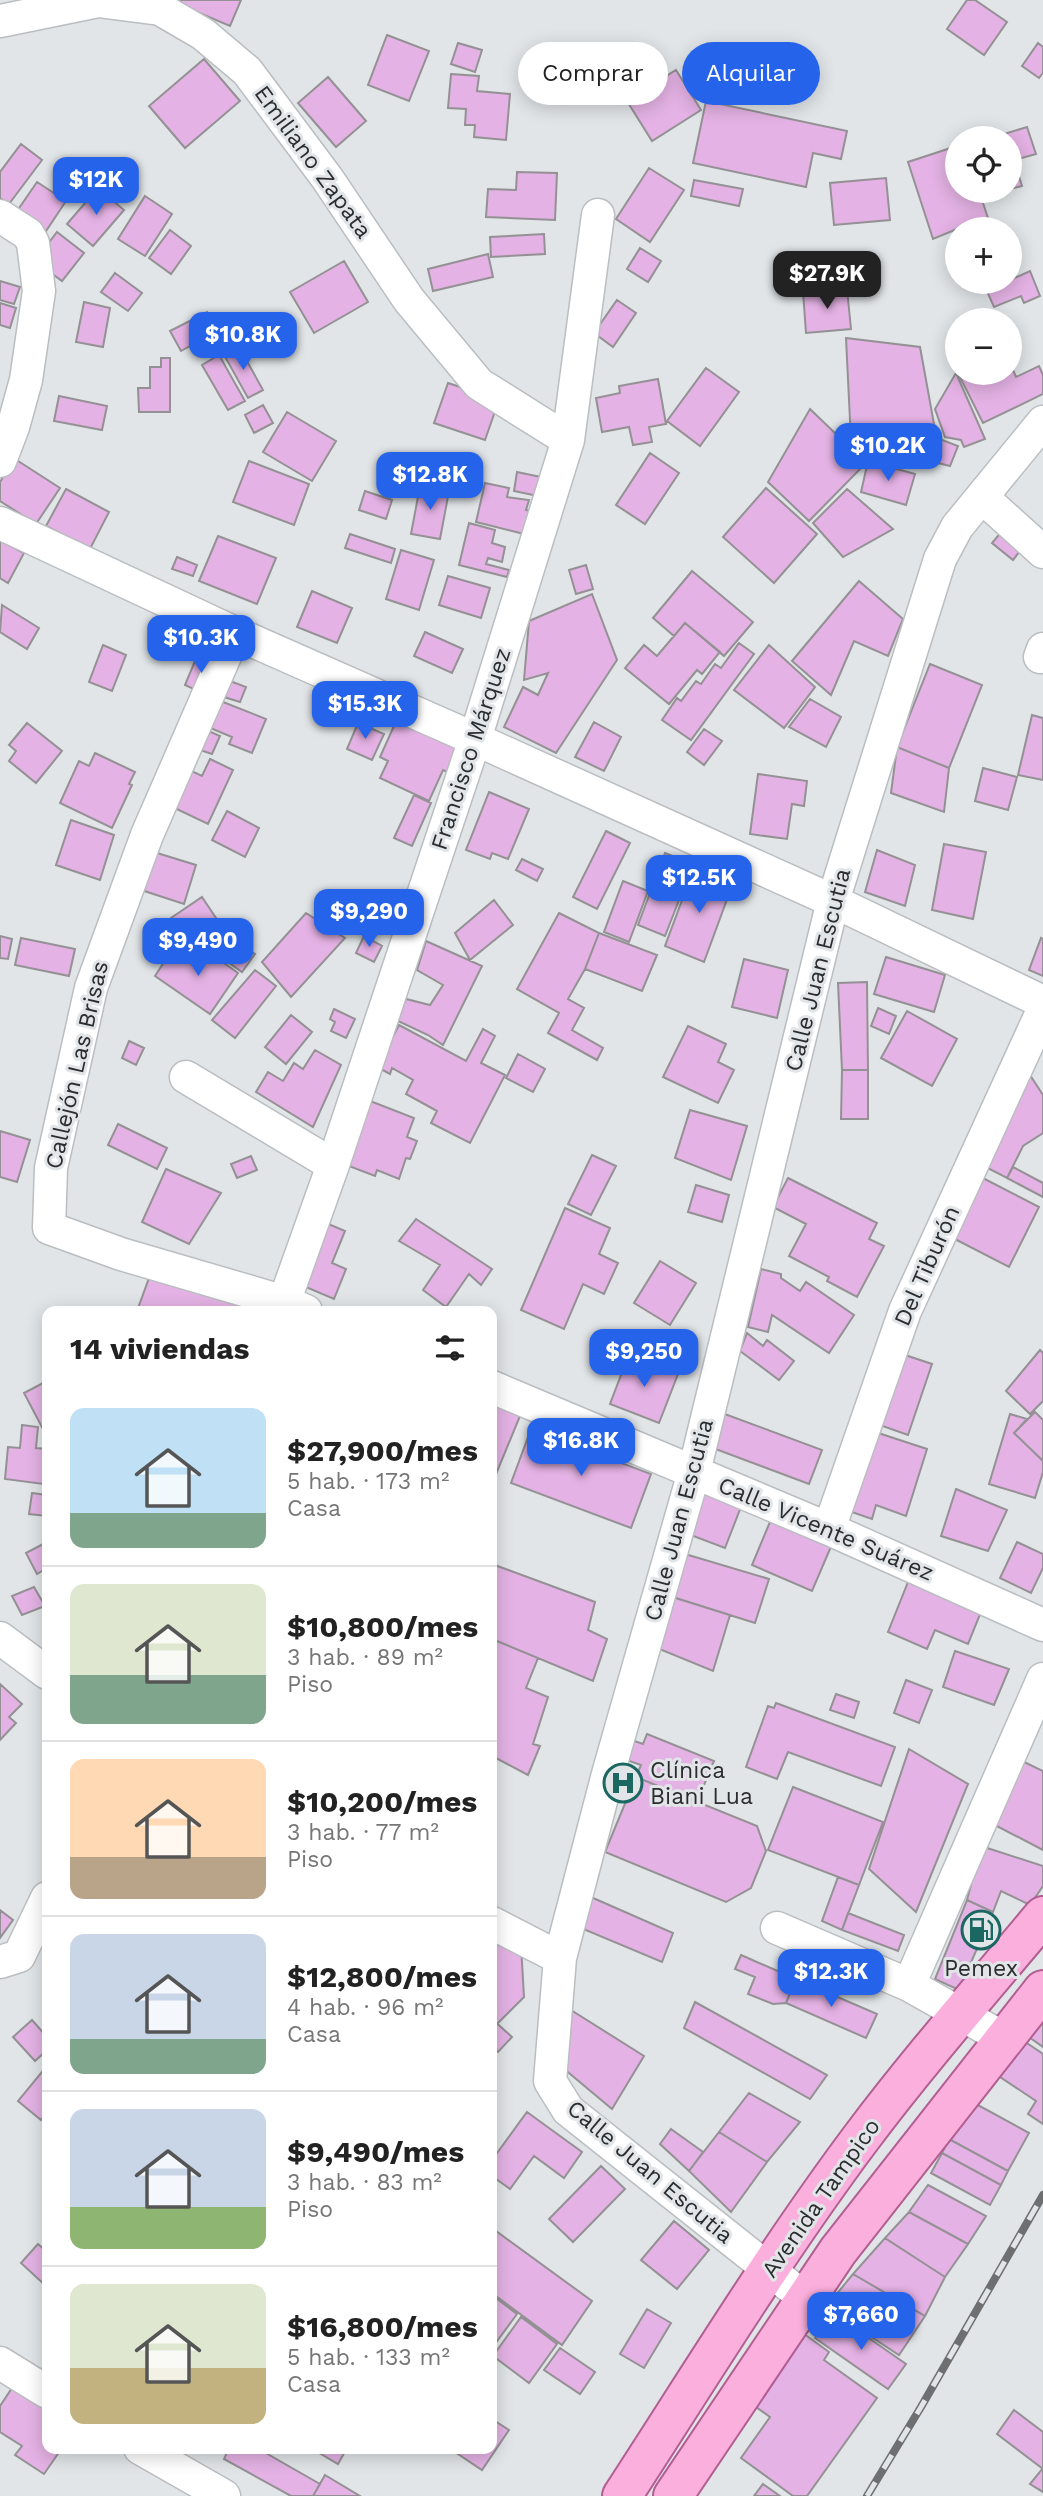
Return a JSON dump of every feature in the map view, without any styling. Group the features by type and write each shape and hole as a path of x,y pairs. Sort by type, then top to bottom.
{"main road":[{"name":"Avenida Tampico","path":"622,2496 769,2270 860,2140 1043,1916"},
{"name":"Avenida Tampico","path":"673,2496 838,2251 1043,1990"}],"street":[{"name":"Emiliano Zapata","path":"0,21 98,1 160,9 204,34 247,71 327,178 409,300 479,384 568,440"},
{"name":"Francisco Márquez","path":"292,1306 334,1165 475,739 568,440 598,215"},
{"path":"0,216 28,234 33,243 40,291 26,380 0,461"},
{"name":"Calle Juan Escutia","path":"806,2299 568,2110 550,2081 560,1958 608,1774 694,1472 833,901 940,559 957,527 1043,422"},
{"path":"982,497 1043,552"},
{"path":"0,523 234,634 475,739 833,901 1043,1002"},
{"name":"Callejón Las Brisas","path":"234,634 147,835 91,988 51,1168 49,1228 285,1306"},
{"name":"Del Tiburón","path":"829,1529 905,1311 1043,1010"},
{"path":"186,1077 334,1165"},
{"name":"Calle Vicente Suárez","path":"497,1389 829,1529 1043,1625"},
{"path":"0,1638 42,1669"},
{"path":"909,1985 1043,1679"},
{"path":"0,1962 19,1956 42,1908"},
{"path":"497,1926 560,1958"},
{"path":"777,1928 909,1985 1005,2039"},
{"path":"0,2363 42,2389"},
{"path":"150,2454 224,2496"}],"building":[{"path":"169,0 241,0 230,26"},
{"path":"967,0 975,0 1007,22 984,55 947,29"},
{"path":"387,35 429,51 409,101 368,85"},
{"path":"458,43 482,50 475,72 451,64"},
{"path":"1038,43 1043,47 1043,73 1039,78 1022,66"},
{"path":"204,59 240,101 185,148 149,106"},
{"path":"676,70 682,80 682,105 698,105 701,110 652,141 630,105 668,105 668,75"},
{"path":"451,74 479,76 477,91 510,94 506,140 474,137 475,125 465,125 466,109 448,108"},
{"path":"328,77 366,121 336,147 298,103"},
{"path":"705,105 725,105 847,131 841,159 813,153 806,187 693,163"},
{"path":"1027,127 1036,154 1022,158 1022,129"},
{"path":"21,144 42,160 9,204 0,198 0,172"},
{"path":"945,150 945,203 983,203 988,217 945,217 945,234 933,239 908,162"},
{"path":"649,168 684,190 650,242 616,219"},
{"path":"517,172 557,173 555,220 486,217 488,189 516,190"},
{"path":"886,178 890,220 834,225 830,183"},
{"path":"694,180 743,189 739,206 691,196"},
{"path":"37,182 66,201 44,234 15,214"},
{"path":"98,188 124,210 93,246 67,224"},
{"path":"145,196 172,214 145,256 118,239"},
{"path":"170,230 191,246 171,274 149,258"},
{"path":"57,232 84,253 62,281 35,261"},
{"path":"544,234 545,254 491,257 490,237"},
{"path":"640,248 661,261 648,282 627,269"},
{"path":"488,254 493,277 433,291 428,269"},
{"path":"344,261 368,302 314,333 290,292"},
{"path":"1030,271 1040,296 1024,303 1021,296 994,307 988,294 1022,294 1022,275"},
{"path":"115,273 142,293 128,311 101,292"},
{"path":"0,281 20,287 14,304 0,300"},
{"path":"847,289 851,329 806,333 803,292"},
{"path":"617,300 636,313 613,347 594,333"},
{"path":"84,302 110,308 103,347 76,342"},
{"path":"0,303 16,308 10,328 0,325"},
{"path":"207,312 217,331 181,351 170,331"},
{"path":"846,338 920,347 934,424 942,440 958,446 950,466 851,441"},
{"path":"238,345 263,390 248,398 223,353"},
{"path":"219,355 245,401 228,410 202,365"},
{"path":"161,358 170,358 170,412 139,412 138,388 150,388 150,367 161,367"},
{"path":"1039,366 1043,375 1043,394 983,423 964,385 1022,385 1022,374"},
{"path":"706,368 739,392 700,446 667,421"},
{"path":"658,379 666,424 649,427 652,442 633,445 629,427 602,432 596,398 620,393 619,386"},
{"path":"448,383 499,400 485,440 434,423"},
{"path":"949,385 961,385 985,439 964,447 961,440 945,437 935,409"},
{"path":"59,396 107,406 102,430 54,421"},
{"path":"263,405 273,423 254,433 245,415"},
{"path":"810,409 866,463 809,521 768,482"},
{"path":"287,412 336,441 312,481 263,452"},
{"path":"650,453 679,473 645,524 616,505"},
{"path":"15,459 60,488 36,524 0,501 0,482"},
{"path":"249,461 309,484 294,525 233,502"},
{"path":"868,461 915,474 906,505 861,492"},
{"path":"517,472 541,477 538,496 514,491"},
{"path":"485,483 509,488 507,497 529,500 526,510 531,511 524,534 476,522"},
{"path":"420,486 449,491 440,539 411,534"},
{"path":"766,488 817,534 774,583 723,537"},
{"path":"66,489 109,512 90,549 46,526"},
{"path":"847,489 893,529 843,557 813,523"},
{"path":"365,491 392,500 386,519 359,510"},
{"path":"469,523 495,530 492,543 505,547 502,562 488,558 486,564 509,570 507,577 459,565"},
{"path":"1003,530 1023,547 1013,560 992,543"},
{"path":"350,534 395,549 391,563 345,548"},
{"path":"218,536 276,558 257,604 199,581"},
{"path":"0,540 24,553 8,583 0,578"},
{"path":"401,550 434,560 419,610 386,599"},
{"path":"177,557 197,565 193,576 172,569"},
{"path":"586,565 593,589 576,594 569,570"},
{"path":"692,571 753,622 724,656 685,623 674,636 653,618"},
{"path":"448,576 490,588 481,618 439,605"},
{"path":"859,581 903,619 888,656 854,641 831,695 792,661"},
{"path":"312,591 352,608 337,643 297,627"},
{"path":"592,594 617,660 556,753 504,727 523,687 538,695 548,673 524,680 529,621"},
{"path":"2,605 39,628 27,649 0,632"},
{"path":"685,623 720,652 702,674 697,670 669,704 625,668 644,645 657,656"},
{"path":"425,632 463,649 452,673 414,656"},
{"path":"739,643 754,654 691,740 662,720 677,698 681,701 696,681 701,684 715,664 721,668"},
{"path":"103,645 126,655 112,691 89,682"},
{"path":"769,645 815,687 784,728 734,690"},
{"path":"197,656 216,664 204,694 185,685"},
{"path":"930,664 982,685 949,768 897,747"},
{"path":"230,681 246,687 240,702 224,697"},
{"path":"810,699 841,717 826,747 789,727"},
{"path":"218,700 266,719 252,753 229,744 232,737 208,727"},
{"path":"1032,715 1043,718 1043,780 1018,775"},
{"path":"398,717 459,745 447,772 443,770 429,801 380,778 388,761 380,757"},
{"path":"594,722 621,737 604,771 575,757"},
{"path":"27,723 62,751 36,783 9,761 16,751 9,745"},
{"path":"358,723 384,734 372,760 347,749"},
{"path":"199,727 220,736 212,754 188,746"},
{"path":"704,729 722,741 704,765 687,752"},
{"path":"897,747 949,768 944,812 891,793"},
{"path":"95,753 135,772 129,784 132,785 112,828 60,803 79,761 89,766"},
{"path":"210,759 233,770 208,824 164,803 181,766 202,776"},
{"path":"983,768 1017,777 1008,810 975,801"},
{"path":"758,774 807,781 804,806 792,804 787,839 750,834"},
{"path":"489,792 529,809 508,859 492,853 490,859 466,850"},
{"path":"414,795 431,803 412,846 394,838"},
{"path":"227,811 259,828 245,857 212,840"},
{"path":"71,820 114,835 100,880 56,865"},
{"path":"606,831 630,843 597,909 573,897"},
{"path":"944,844 986,852 973,919 932,910"},
{"path":"144,849 196,865 184,904 132,887"},
{"path":"877,850 915,865 905,906 865,892"},
{"path":"665,853 693,864 665,936 638,925"},
{"path":"522,859 543,869 537,881 516,870"},
{"path":"694,868 733,883 704,962 665,946"},
{"path":"623,881 648,891 629,942 604,932"},
{"path":"202,897 226,933 194,954 171,918"},
{"path":"494,900 513,925 470,960 455,933"},
{"path":"306,913 345,938 291,997 262,962"},
{"path":"559,913 599,933 585,969 568,999 584,1008 572,1030 603,1048 597,1060 548,1033 559,1013 517,989"},
{"path":"599,933 657,955 642,991 585,969"},
{"path":"227,934 255,954 242,972 214,952"},
{"path":"0,936 12,939 8,959 0,958"},
{"path":"364,936 382,946 374,962 356,953"},
{"path":"21,938 75,949 69,976 15,965"},
{"path":"1041,938 1043,939 1043,976 1029,970"},
{"path":"426,941 482,966 443,1045 396,1020 406,999 430,1005 443,985 417,970"},
{"path":"204,949 238,973 210,1014 155,976 172,950 193,965"},
{"path":"886,957 945,975 934,1012 874,994"},
{"path":"744,959 788,970 777,1018 732,1007"},
{"path":"255,970 276,986 235,1038 212,1020"},
{"path":"867,982 868,1070 842,1070 838,983"},
{"path":"878,1008 896,1016 889,1034 871,1026"},
{"path":"334,1009 355,1019 346,1038 331,1031 335,1022 330,1019"},
{"path":"907,1011 957,1039 932,1086 881,1058"},
{"path":"291,1015 312,1032 286,1064 265,1047"},
{"path":"399,1025 466,1061 483,1029 495,1036 481,1063 505,1075 470,1143 431,1123 437,1111 406,1094 413,1080 392,1068 390,1074 377,1067"},
{"path":"688,1026 726,1044 718,1062 734,1070 718,1103 663,1077"},
{"path":"129,1041 144,1048 136,1065 122,1058"},
{"path":"315,1050 341,1065 313,1127 256,1092 268,1072 283,1081 294,1063 303,1069"},
{"path":"518,1054 545,1069 533,1092 506,1078"},
{"path":"842,1070 868,1070 868,1119 841,1119"},
{"path":"1030,1075 1043,1095 1043,1133 1023,1146 1007,1178 974,1161"},
{"path":"365,1099 414,1118 407,1137 417,1141 410,1159 406,1158 399,1179 377,1170 375,1176 341,1163"},
{"path":"690,1110 747,1126 731,1180 675,1158"},
{"path":"118,1124 167,1148 157,1169 108,1145"},
{"path":"0,1131 30,1140 17,1182 0,1177"},
{"path":"592,1155 616,1166 591,1215 568,1204"},
{"path":"251,1156 257,1170 237,1178 231,1164"},
{"path":"1013,1167 1043,1183 1043,1197 1007,1178"},
{"path":"166,1169 221,1193 189,1244 142,1222"},
{"path":"975,1174 1039,1207 1009,1267 945,1234"},
{"path":"788,1178 877,1223 869,1239 884,1246 857,1297 827,1281 829,1277 789,1256 806,1224 773,1207"},
{"path":"696,1185 729,1195 722,1222 688,1212"},
{"path":"565,1208 610,1228 599,1254 618,1263 604,1294 583,1284 564,1329 521,1310"},
{"path":"416,1219 492,1269 481,1285 469,1274 445,1306 423,1290 440,1265 399,1241"},
{"path":"319,1220 345,1231 332,1263 346,1269 334,1299 294,1282"},
{"path":"660,1261 696,1283 670,1325 634,1303"},
{"path":"153,1267 244,1302 242,1306 139,1306"},
{"path":"761,1269 781,1274 781,1278 800,1291 806,1282 854,1315 829,1353 772,1315 768,1332 748,1327"},
{"path":"747,1333 763,1346 767,1340 794,1361 779,1380 740,1351"},
{"path":"1040,1350 1043,1353 1043,1401 1030,1414 1006,1391"},
{"path":"896,1352 932,1364 908,1435 871,1422"},
{"path":"629,1354 678,1374 659,1423 610,1404"},
{"path":"42,1384 42,1427 24,1393"},
{"path":"497,1406 520,1416 497,1472"},
{"path":"1035,1412 1043,1420 1043,1461 1014,1433"},
{"path":"722,1413 822,1450 809,1484 710,1447"},
{"path":"1010,1414 1027,1419 1014,1433 1043,1461 1043,1472 1035,1498 989,1484"},
{"path":"22,1425 38,1427 36,1448 42,1449 42,1484 5,1479 8,1447 20,1448"},
{"path":"531,1429 651,1474 631,1528 511,1483"},
{"path":"866,1429 927,1449 906,1516 876,1505 872,1519 840,1508"},
{"path":"699,1482 744,1499 725,1548 680,1531"},
{"path":"956,1489 1007,1510 988,1551 941,1536"},
{"path":"32,1493 42,1494 42,1515 29,1514"},
{"path":"772,1517 833,1542 812,1591 752,1565"},
{"path":"1017,1542 1043,1554 1043,1568 1031,1593 1000,1578"},
{"path":"42,1545 42,1571 37,1574 26,1553"},
{"path":"675,1551 769,1579 755,1623 663,1594"},
{"path":"497,1566 595,1602 588,1630 607,1639 593,1681 497,1641"},
{"path":"912,1572 985,1602 968,1644 935,1630 927,1649 888,1632"},
{"path":"34,1587 42,1601 42,1607 22,1615 12,1596"},
{"path":"663,1594 730,1615 713,1671 647,1644"},
{"path":"497,1641 538,1658 526,1688 548,1697 533,1744 540,1746 528,1775 497,1759"},
{"path":"955,1651 1009,1669 994,1705 943,1687"},
{"path":"906,1680 932,1690 919,1723 894,1713"},
{"path":"0,1684 22,1704 9,1717 16,1723 0,1740"},
{"path":"836,1694 859,1702 854,1718 830,1710"},
{"path":"776,1703 895,1747 881,1786 788,1752 777,1779 746,1767 768,1706 774,1708"},
{"path":"647,1734 714,1761 697,1802 636,1777 641,1765 621,1758 629,1739 643,1744"},
{"path":"909,1749 968,1784 916,1912 869,1869"},
{"path":"1018,1759 1043,1771 1043,1850 991,1823"},
{"path":"636,1777 757,1826 766,1851 751,1888 726,1902 605,1852"},
{"path":"793,1787 883,1822 859,1885 768,1850"},
{"path":"981,1846 1043,1866 1043,1886 1030,1905 1001,1891 993,1912 967,1900"},
{"path":"838,1877 859,1885 842,1930 822,1921"},
{"path":"584,1894 673,1933 662,1962 576,1926"},
{"path":"967,1900 993,1912 959,1990 935,1979"},
{"path":"0,1910 13,1920 0,1938"},
{"path":"848,1913 904,1935 898,1951 842,1930"},
{"path":"497,1938 521,1945 524,1997 497,2024"},
{"path":"741,1955 796,1979 786,2003 773,2004 748,1994 755,1977 735,1969"},
{"path":"796,1979 877,2014 866,2038 786,2003"},
{"path":"695,2002 827,2075 810,2099 684,2028"},
{"path":"563,2005 644,2056 612,2109 563,2068"},
{"path":"1043,2010 1043,2047 1026,2035"},
{"path":"32,2020 42,2031 42,2055 35,2061 13,2037"},
{"path":"497,2024 512,2037 497,2051"},
{"path":"1018,2037 1043,2054 1043,2124 1028,2114 1036,2101 994,2073"},
{"path":"42,2072 42,2119 18,2101"},
{"path":"749,2093 800,2122 767,2162 719,2132"},
{"path":"976,2104 1029,2133 1008,2171 949,2139"},
{"path":"527,2112 582,2152 564,2178 534,2156 510,2189 497,2180 497,2153"},
{"path":"671,2129 703,2152 689,2171 660,2144"},
{"path":"719,2132 767,2162 731,2212 689,2171"},
{"path":"949,2139 1008,2171 1001,2185 942,2153"},
{"path":"942,2153 1001,2185 990,2205 931,2173"},
{"path":"601,2166 625,2189 573,2242 549,2219"},
{"path":"928,2185 986,2216 968,2244 909,2212"},
{"path":"909,2212 968,2244 945,2277 885,2238"},
{"path":"674,2221 709,2250 677,2289 641,2260"},
{"path":"497,2232 592,2301 562,2345 497,2297"},
{"path":"885,2238 945,2277 925,2316 853,2274"},
{"path":"38,2244 42,2248 42,2282 21,2263"},
{"path":"853,2274 925,2316 899,2355 826,2307"},
{"path":"497,2299 517,2314 497,2341"},
{"path":"647,2309 671,2323 644,2368 620,2354"},
{"path":"521,2317 557,2344 529,2383 497,2359 497,2350"},
{"path":"840,2318 906,2364 888,2389 815,2338 826,2321 834,2327"},
{"path":"800,2331 829,2352 824,2360 877,2398 807,2496 793,2496 741,2458 770,2417 749,2402"},
{"path":"560,2348 595,2372 580,2394 544,2370"},
{"path":"16,2382 42,2400 42,2454 58,2454 44,2474 15,2455 22,2446 0,2432 0,2406"},
{"path":"1014,2410 1043,2432 1043,2469 997,2434"},
{"path":"497,2422 509,2430 497,2448"},
{"path":"226,2454 268,2454 320,2484 313,2496 291,2496 224,2459"},
{"path":"321,2454 344,2454 338,2464"},
{"path":"458,2454 493,2454 482,2470"},
{"path":"1043,2468 1043,2492 1030,2484"},
{"path":"325,2475 360,2496 313,2496"},
{"path":"763,2484 780,2496 754,2496"}],"railway":[{"path":"867,2496 1043,2195"}],"place":[{"name":"Clínica Biani Lua","path":"623,1783"},
{"name":"Pemex","path":"981,1930"}]}
